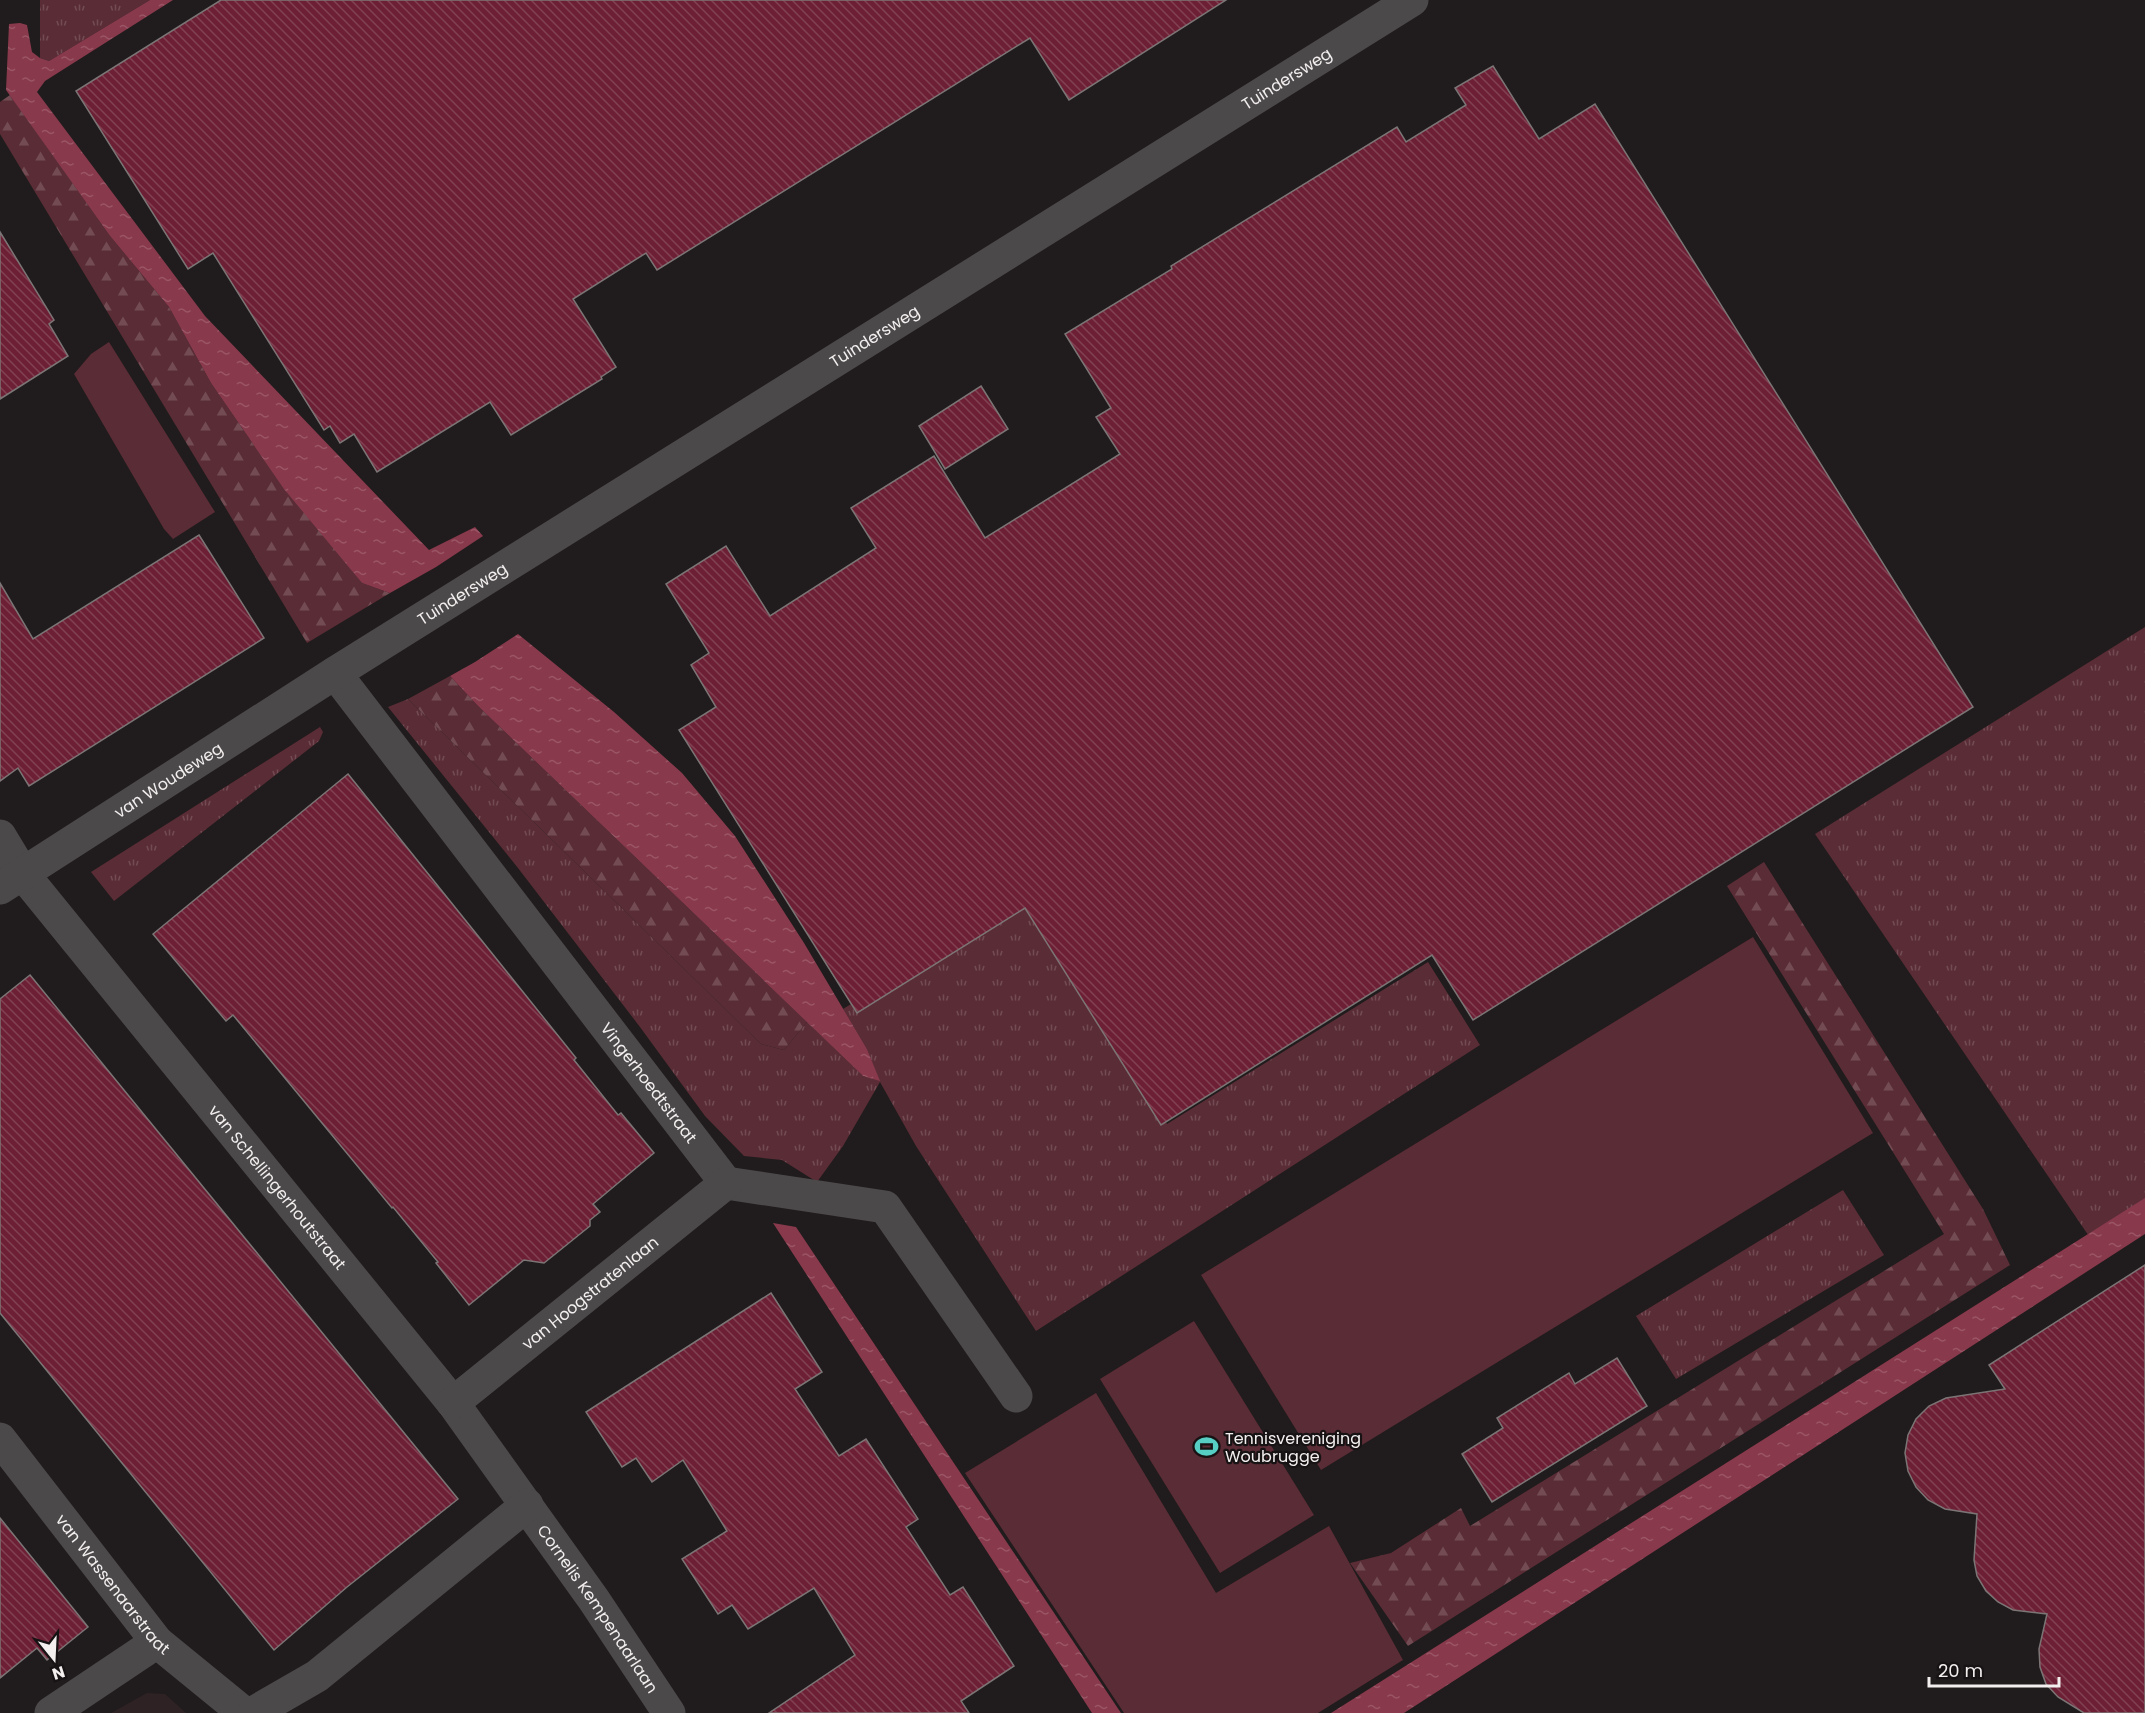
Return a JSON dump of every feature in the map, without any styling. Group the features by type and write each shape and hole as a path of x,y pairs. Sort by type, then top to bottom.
{"street":[{"name":"Tuindersweg","path":"335,673 1412,0"},
{"name":"van Woudeweg","path":"12,881 335,673"},
{"name":"Vingerhoedtstraat","path":"335,673 726,1183"},
{"name":"van Schellingerhoutstraat","path":"0,836 12,881 453,1403 527,1505"},
{"path":"726,1183 885,1207 1016,1396"},
{"name":"van Hoogstratenlaan","path":"453,1403 726,1183"},
{"name":"van Wassenaarstraat","path":"0,1439 157,1642 244,1713"},
{"path":"253,1713 317,1676 527,1505"},
{"name":"Cornelis Kempenaarlaan","path":"527,1505 669,1713"},
{"path":"51,1713 157,1642"}],"shaded area":[{"path":"147,1693 165,1694 186,1713 111,1713"}],"green space":[{"path":"40,0 150,0 49,61 40,58"},
{"path":"10,95 110,236 169,307 211,383 251,441 362,583 390,593 307,643 0,134 0,102"},
{"path":"109,342 215,512 173,539 164,529 74,374 91,354"},
{"path":"2145,627 2145,1217 2097,1248 1815,834"},
{"path":"450,676 478,706 807,1022 784,1050 761,1044 408,699"},
{"path":"408,699 761,1044 784,1050 807,1022 863,1076 879,1080 867,1049 843,1009 1029,895 1167,1124 1428,962 1480,1045 1036,1331 916,1146 880,1082 843,1146 817,1182 782,1160 744,1156 705,1116 518,868 388,707"},
{"path":"320,727 323,732 319,741 114,901 91,872"},
{"path":"1764,862 1983,1209 2010,1265 1408,1646 1350,1563 1391,1553 1461,1508 1470,1526 1944,1234 1727,886"},
{"path":"1753,937 1873,1133 1321,1470 1201,1275"},
{"path":"1843,1190 1884,1255 1676,1379 1636,1316"},
{"name":"Tennisvereniging Woubrugge","path":"1194,1321 1314,1515 1220,1573 1100,1379"},
{"path":"1096,1393 1216,1593 1329,1526 1403,1660 1318,1713 1124,1713 965,1473"}],"water":[{"path":"150,0 173,0 45,81 37,92 205,316 429,550 475,527 483,536 436,567 390,593 362,583 284,489 211,383 169,307 110,236 6,90 9,24 27,25 32,52 49,61"},
{"path":"518,634 614,712 682,773 735,836 804,943 867,1049 880,1081 863,1076 478,706 450,676"},
{"path":"2145,1198 2145,1234 1404,1713 1331,1713"},
{"path":"773,1223 796,1227 1121,1713 1092,1713"}],"building":[{"path":"221,0 1226,0 1069,100 1030,38 657,270 646,253 573,299 616,367 601,377 602,379 511,435 490,402 377,472 354,434 340,443 330,426 324,430 213,253 188,269 76,91"},
{"path":"1493,66 1539,139 1595,104 1973,707 1473,1020 1432,955 1161,1125 1025,908 857,1013 679,730 716,707 691,665 709,653 666,584 726,546 770,616 876,548 851,508 934,456 985,538 1120,454 1096,417 1111,408 1065,334 1397,127 1406,142 1466,105 1455,88"},
{"path":"0,232 54,320 49,324 68,356 0,399"},
{"path":"981,386 1008,429 945,469 919,426"},
{"path":"199,535 264,638 29,786 18,768 0,781 0,583 33,639"},
{"path":"348,774 576,1058 574,1060 618,1115 621,1113 654,1153 593,1204 600,1212 590,1220 590,1226 544,1263 524,1260 469,1305 436,1263 438,1262 233,1015 226,1021 153,934"},
{"path":"30,975 458,1499 347,1587 274,1650 0,1313 0,999"},
{"path":"2145,1265 2145,1713 2084,1713 2058,1697 2046,1684 2040,1667 2039,1649 2047,1614 2013,1610 1998,1602 1986,1591 1977,1576 1974,1560 1977,1514 1945,1509 1928,1500 1916,1487 1908,1471 1905,1453 1908,1435 1916,1419 1929,1406 1946,1398 2005,1389 1989,1365"},
{"path":"771,1293 822,1372 795,1389 839,1456 866,1439 918,1519 906,1527 950,1595 963,1587 1014,1666 961,1701 969,1713 769,1713 855,1655 814,1588 748,1629 732,1605 718,1614 682,1559 727,1531 683,1460 652,1482 636,1458 622,1467 586,1412"},
{"path":"1617,1358 1647,1406 1492,1502 1462,1454 1503,1428 1497,1418 1569,1373 1575,1384"},
{"path":"0,1518 88,1627 47,1660 37,1648 0,1678"}],"place":[{"name":"Tennisvereniging Woubrugge","path":"1207,1447"}]}
